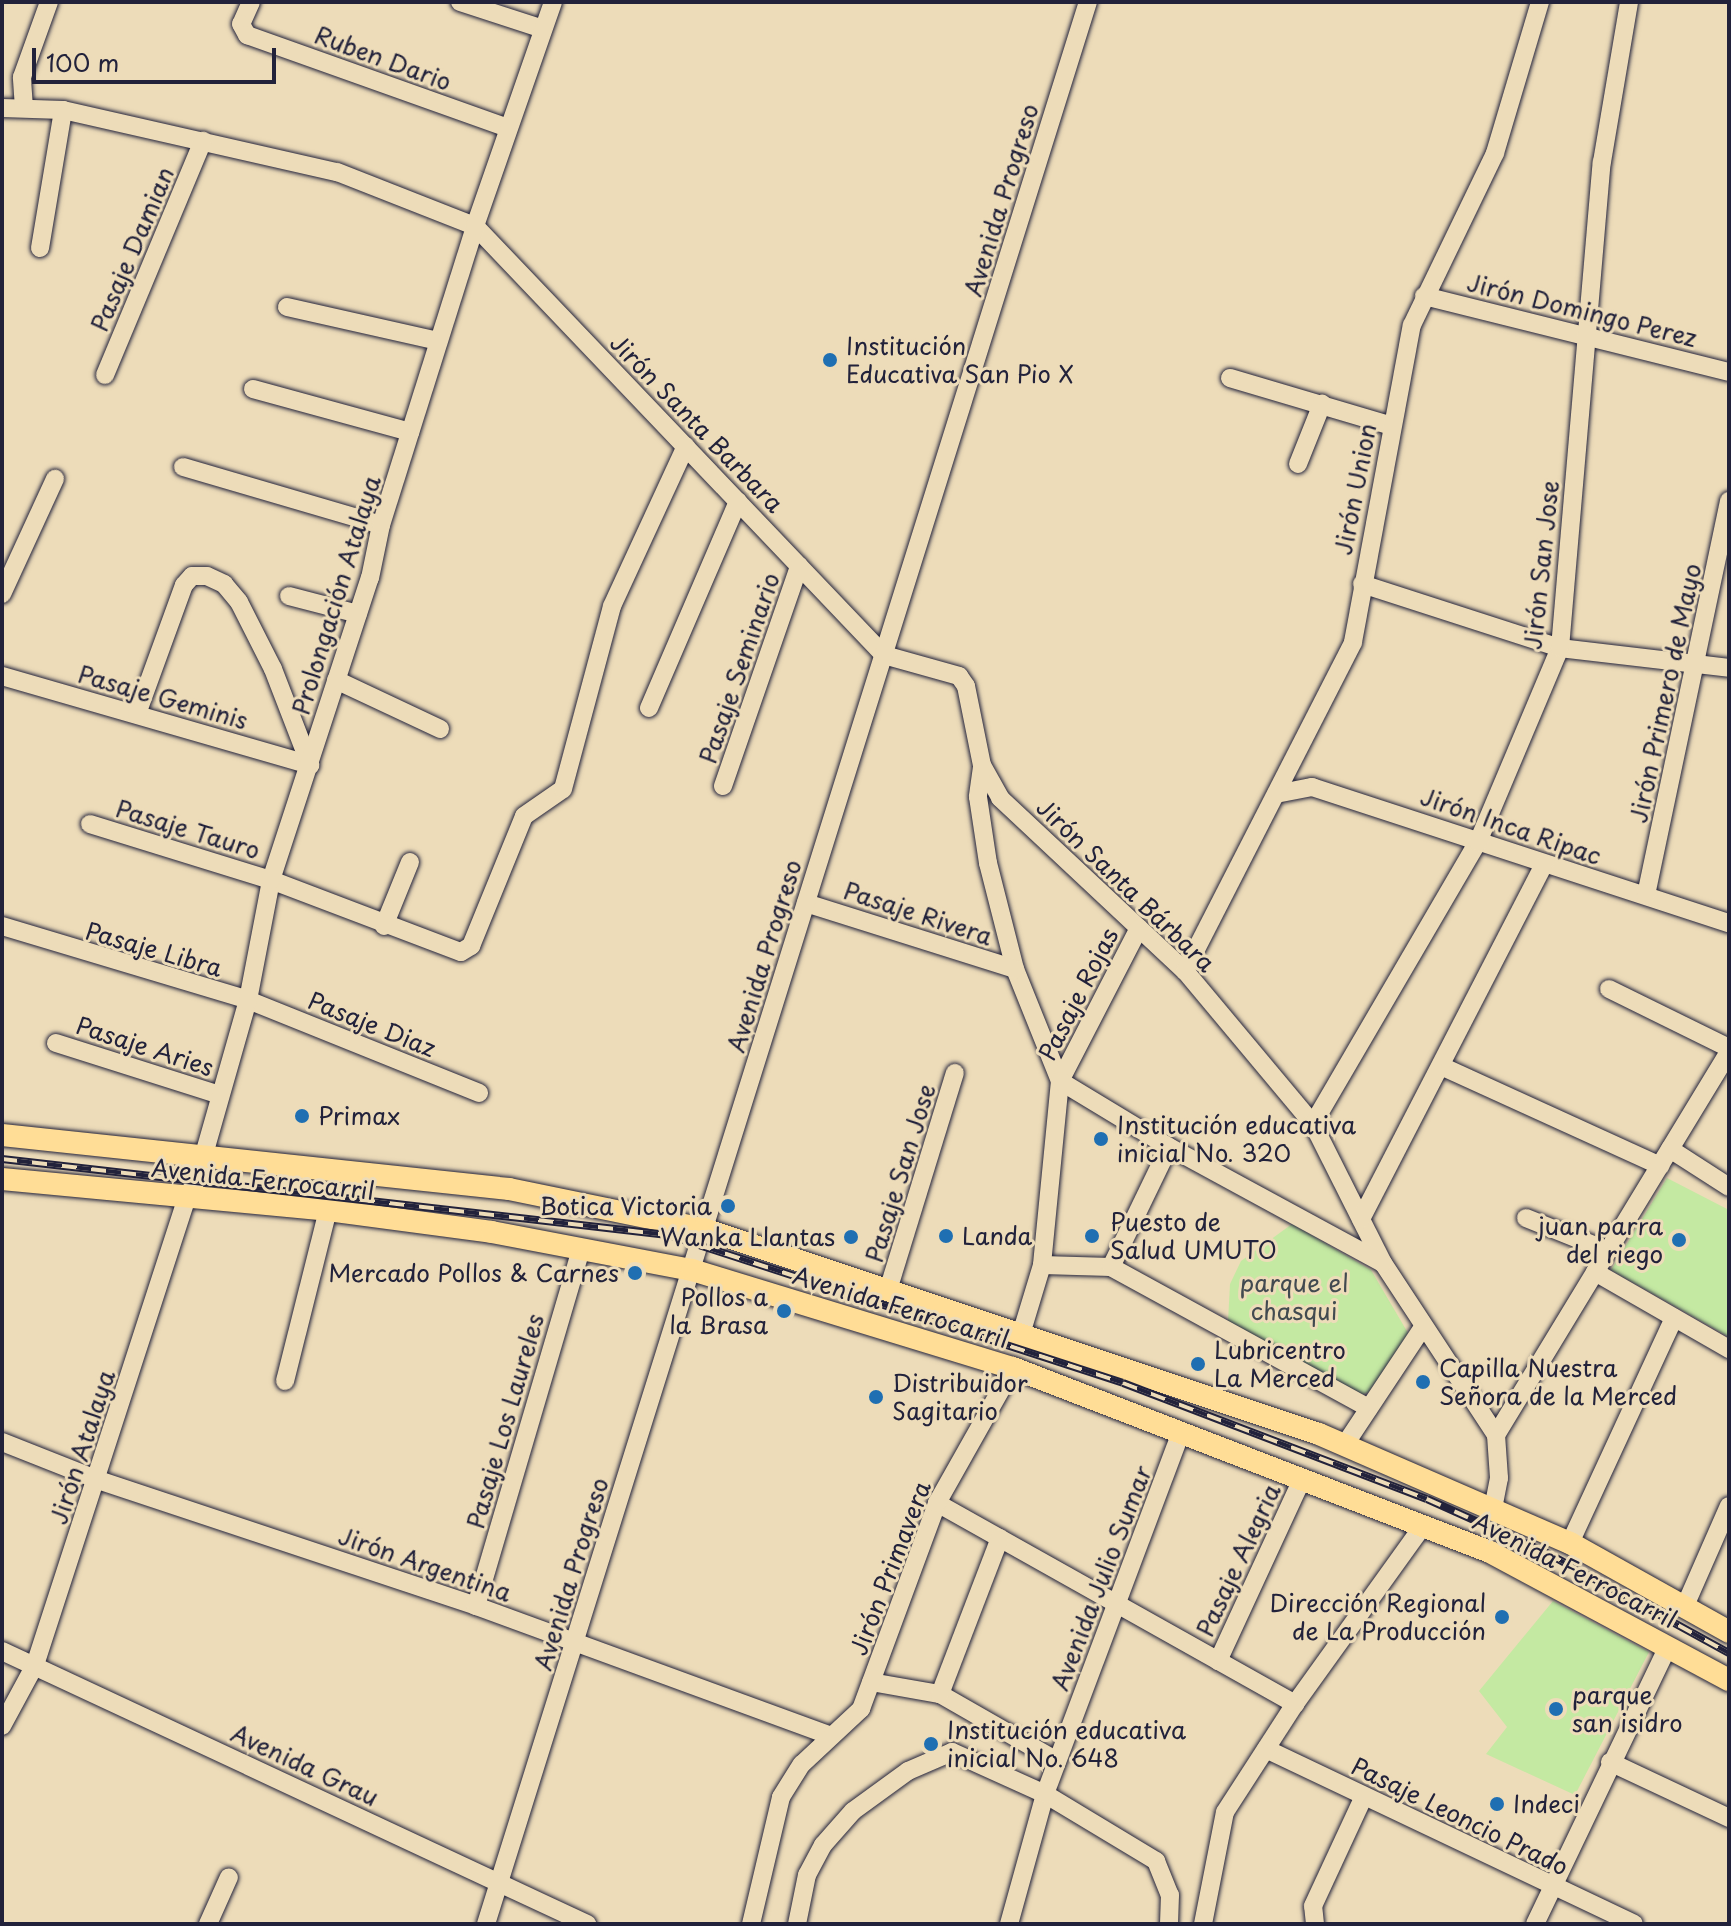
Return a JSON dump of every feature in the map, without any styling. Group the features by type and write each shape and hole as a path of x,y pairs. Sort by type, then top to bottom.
{"main road":[{"name":"Avenida Ferrocarril","path":"2,1135 509,1189 704,1229 1022,1331 1344,1446 1570,1543 1729,1632"},
{"name":"Avenida Ferrocarril","path":"2,1179 192,1188 581,1249 692,1270 1013,1368 1490,1552 1729,1680"}],"street":[{"path":"24,108 22,77 49,2"},
{"name":"Ruben Dario","path":"251,2 242,31 508,128"},
{"path":"460,2 543,29 553,2"},
{"name":"Avenida Progreso","path":"486,1924 1088,2"},
{"name":"Jirón Union","path":"1185,971 1353,642 1412,325 1495,153 1540,2"},
{"name":"Jirón San Jose","path":"1313,1124 1478,842 1560,648 1602,162 1629,2"},
{"name":"Prolongación Atalaya","path":"192,1188 248,1000 271,880 358,614 381,525 438,341 543,29"},
{"path":"2,108 63,110 337,172 475,226"},
{"path":"40,248 63,110"},
{"name":"Pasaje Damian","path":"105,375 203,141"},
{"name":"Jirón Santa Barbara","path":"475,226 884,655"},
{"name":"Jirón Domingo Perez","path":"1424,296 1729,372"},
{"path":"287,307 438,341"},
{"path":"1230,378 1392,426"},
{"path":"253,389 410,432"},
{"path":"1298,464 1322,404"},
{"name":"Pasaje Tauro","path":"90,824 271,880 384,926 461,952 471,946 524,816 563,789 612,606 686,446"},
{"path":"183,467 381,525"},
{"path":"2,594 55,479"},
{"path":"649,708 738,501"},
{"name":"Jirón Primero de Mayo","path":"1646,895 1697,665 1729,501"},
{"name":"Pasaje Seminario","path":"723,786 799,566"},
{"path":"137,714 184,585 192,576 207,576 224,584 239,602 273,669 310,765"},
{"path":"1362,584 1560,648 1729,668"},
{"path":"289,596 358,614"},
{"name":"Jirón Santa Bárbara","path":"884,655 959,676 966,686 982,765 1000,798 1185,971 1313,1124 1383,1263 1496,1435"},
{"name":"Pasaje Geminis","path":"2,676 310,765"},
{"path":"336,680 440,729"},
{"path":"982,765 978,797 988,863 1015,969 1060,1081 1042,1265 1022,1331"},
{"name":"Jirón Inca Ripac","path":"1276,794 1312,787 1729,923"},
{"path":"384,926 410,862"},
{"path":"1361,1219 1544,865"},
{"name":"Pasaje Rivera","path":"806,903 1015,969"},
{"name":"Pasaje Libra","path":"2,926 46,943 248,1000"},
{"name":"Pasaje Rojas","path":"1060,1081 1139,928"},
{"path":"1493,1510 1499,1478 1496,1435 1729,1050 1609,989"},
{"name":"Pasaje Diaz","path":"248,1000 479,1093"},
{"name":"Pasaje Aries","path":"56,1043 220,1095"},
{"path":"1441,1066 1660,1166"},
{"name":"Pasaje San Jose","path":"889,1287 955,1073"},
{"path":"1060,1081 1169,1147 1383,1263"},
{"path":"1111,1267 1169,1147"},
{"path":"1670,1149 1729,1187"},
{"name":"Jirón Atalaya","path":"2,1726 35,1665 192,1188"},
{"path":"285,1381 328,1210"},
{"path":"1526,1218 1608,1251"},
{"name":"Pasaje Los Laureles","path":"476,1606 581,1249"},
{"path":"1042,1265 1111,1267 1369,1408"},
{"path":"1595,1272 1729,1349"},
{"path":"1570,1543 1674,1318"},
{"path":"1344,1446 1423,1327"},
{"name":"Jirón Primavera","path":"751,1924 781,1797 802,1764 861,1709 937,1503 1013,1368"},
{"name":"Avenida Julio Sumar","path":"1009,1924 1045,1794 1181,1433"},
{"name":"Jirón Argentina","path":"2,1442 98,1480 476,1606 831,1736"},
{"name":"Pasaje Alegria","path":"1218,1661 1302,1479"},
{"path":"937,1503 1295,1704"},
{"path":"1685,1606 1729,1506"},
{"path":"1203,1924 1225,1812 1295,1704 1423,1526"},
{"path":"940,1694 1000,1538"},
{"path":"1535,1924 1610,1762 1668,1647"},
{"name":"Avenida Grau","path":"2,1651 587,1924"},
{"path":"871,1682 940,1694 1057,1761"},
{"name":"Pasaje Leoncio Prado","path":"1266,1749 1634,1924"},
{"path":"797,1924 807,1875 823,1845 853,1811 933,1757 966,1754 1045,1794 1156,1861 1170,1895 1169,1924"},
{"path":"1610,1762 1729,1818"},
{"path":"1315,1924 1313,1906 1364,1796"},
{"path":"208,1924 229,1877"}],"green space":[{"name":"juan parra del riego","path":"1667,1178 1729,1210 1729,1337 1611,1270"},
{"name":"parque el chasqui","path":"1292,1224 1371,1270 1408,1333 1369,1392 1357,1396 1228,1322 1230,1284 1241,1261"},
{"name":"parque san isidro","path":"1553,1601 1649,1652 1575,1795 1486,1754 1507,1727 1479,1691"}],"railway":[{"path":"2,1159 668,1235 1123,1383 1427,1499 1547,1553 1729,1653"}],"place":[{"name":"Institución Educativa San Pio X","path":"830,360"},
{"name":"Primax","path":"302,1116"},
{"name":"Institución educativa inicial No. 320","path":"1101,1139"},
{"name":"Botica Victoria","path":"728,1206"},
{"name":"Landa","path":"946,1236"},
{"name":"Puesto de Salud UMUTO","path":"1092,1236"},
{"name":"Wanka Llantas","path":"851,1237"},
{"name":"juan parra del riego","path":"1679,1240"},
{"name":"Mercado Pollos & Carnes","path":"635,1273"},
{"name":"Pollos a la Brasa","path":"784,1311"},
{"name":"Lubricentro La Merced","path":"1198,1364"},
{"name":"Capilla Nuestra Señora de la Merced","path":"1423,1382"},
{"name":"Distribuidor Sagitario","path":"876,1397"},
{"name":"Dirección Regional de La Producción","path":"1502,1617"},
{"name":"parque san isidro","path":"1556,1709"},
{"name":"Institución educativa inicial No. 648","path":"931,1744"},
{"name":"Indeci","path":"1497,1804"}]}
